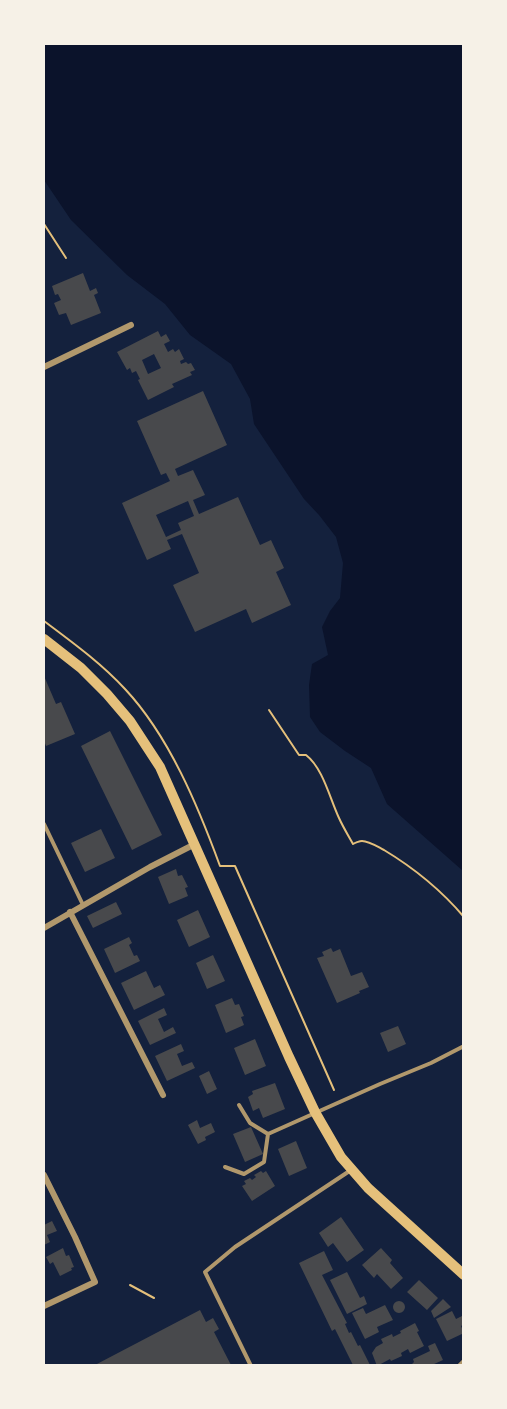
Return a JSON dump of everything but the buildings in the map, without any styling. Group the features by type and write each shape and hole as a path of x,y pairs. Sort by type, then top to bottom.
{"main road":[{"path":"44,639 81,668 106,694 130,721 160,767 315,1112 341,1157 368,1188 463,1273"}],"street":[{"path":"44,368 131,326"},
{"path":"44,928 195,844"},
{"path":"70,912 163,1095"},
{"path":"44,1175 95,1282 44,1306"},
{"path":"460,1365 464,1362"}],"lane":[{"path":"44,824 83,905"},
{"path":"268,1134 431,1063 464,1046"},
{"path":"239,1104 250,1123 268,1134"},
{"path":"225,1167 244,1174 264,1162 268,1134"},
{"path":"251,1365 205,1272 235,1247 352,1170"}],"path":[{"path":"44,224 66,258"},
{"path":"269,710 299,755 306,755 313,760 353,844 361,841 376,846 397,858 433,885 464,917"},
{"path":"130,1285 154,1298"}],"water":[{"path":"44,44 463,44 463,871 387,804 371,768 320,732 310,717 309,685 312,664 328,655 322,627 340,598 343,563 336,537 304,499 254,424 250,399 231,364 190,335 165,304 127,275 71,220 44,180"}]}
